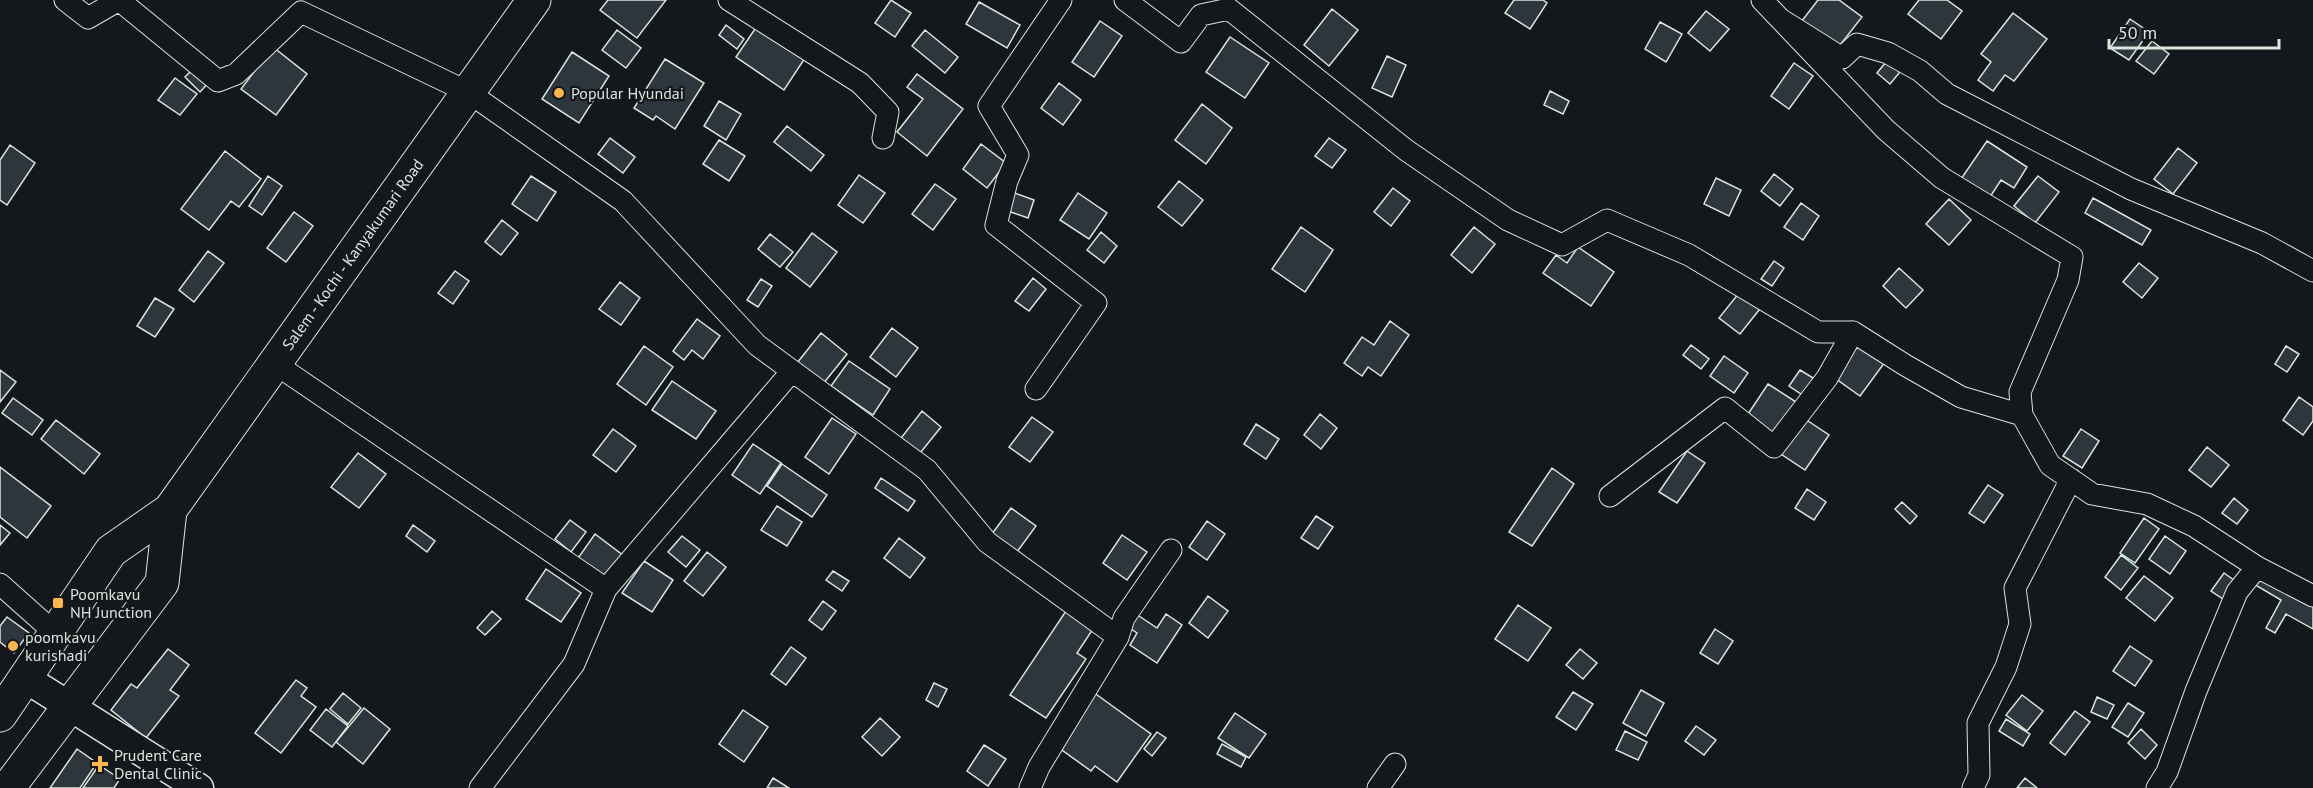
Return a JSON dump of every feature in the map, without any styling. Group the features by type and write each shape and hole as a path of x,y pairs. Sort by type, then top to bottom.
{"highway":[{"name":"Salem - Kochi - Kanyakumari Road","path":"170,510 534,0"},
{"path":"0,715 111,551 170,510"},
{"path":"8,788 162,583 170,510"}],"street":[{"path":"65,0 88,18 119,0 218,81 236,74 302,12 468,92 623,201 758,345 927,470 987,542 1118,637"},
{"path":"729,0 860,83 888,112 883,138"},
{"path":"1036,389 1096,303 996,225 1007,181 1018,155 989,106 1061,0"},
{"path":"1125,0 1181,42 1201,15 1229,9 1406,150 1508,220 1562,246 1607,220 1689,255 1818,332 1853,332 1961,397 2022,415"},
{"path":"1762,0 1886,130 1942,178 2072,256 2068,280 2020,392 2022,415 2050,465 2092,494 2147,504 2194,526 2257,567 2313,596"},
{"path":"1780,19 1842,58 1857,44 1888,53 1920,71 1947,94 2131,189 2262,243 2313,271"},
{"path":"1610,496 1725,408 1774,447 1827,378 1853,332"},
{"path":"274,363 606,589"},
{"path":"480,788 574,664 606,589 792,371"},
{"path":"1973,788 1979,775 1978,723 2006,667 2020,624 2015,588 2071,479"},
{"path":"1030,788 1039,767 1118,637 1124,618 1172,550"},
{"path":"2157,788 2174,754 2196,691 2237,592 2257,567"},
{"path":"0,584 55,633"},
{"path":"25,678 199,788"},
{"path":"1378,788 1395,764"}],"building":[{"path":"608,0 666,0 637,38 600,10"},
{"path":"891,0 911,13 895,37 875,23"},
{"path":"1514,0 1543,0 1547,3 1530,29 1505,13"},
{"path":"1818,0 1839,0 1862,17 1837,49 1801,22"},
{"path":"1919,0 1947,0 1962,11 1941,39 1908,14"},
{"path":"979,2 1020,25 1007,48 966,24"},
{"path":"1332,9 1358,30 1329,66 1304,45"},
{"path":"1706,11 1729,29 1710,51 1688,33"},
{"path":"2013,13 2047,39 2014,81 2005,75 1993,91 1978,80 1991,62 1981,54"},
{"path":"2130,19 2149,32 2129,60 2110,48"},
{"path":"1100,21 1122,36 1094,77 1072,62"},
{"path":"1660,22 1682,34 1666,62 1645,49"},
{"path":"726,25 744,39 737,49 719,35"},
{"path":"757,26 805,58 784,90 736,57"},
{"path":"617,30 641,48 626,68 602,50"},
{"path":"925,30 958,57 945,73 912,46"},
{"path":"1230,37 1269,63 1245,98 1206,72"},
{"path":"2152,41 2169,54 2154,74 2136,61"},
{"path":"273,47 307,74 276,115 241,89"},
{"path":"572,52 609,76 579,123 542,99"},
{"path":"1387,56 1406,65 1392,97 1372,88"},
{"path":"1891,56 1904,67 1890,84 1877,73"},
{"path":"665,59 704,83 675,129 656,116 653,120 634,108"},
{"path":"1794,63 1813,76 1789,109 1771,96"},
{"path":"195,67 210,81 200,92 185,77"},
{"path":"917,74 963,109 927,156 897,132 923,99 907,87"},
{"path":"175,78 197,94 180,115 158,100"},
{"path":"1059,83 1081,100 1063,125 1041,108"},
{"path":"1550,91 1569,101 1563,114 1544,105"},
{"path":"719,101 741,114 726,140 704,126"},
{"path":"1202,104 1232,128 1206,164 1175,140"},
{"path":"787,126 824,155 811,171 774,142"},
{"path":"610,138 635,157 623,173 598,154"},
{"path":"1329,138 1346,150 1332,168 1315,156"},
{"path":"719,140 745,156 729,181 703,164"},
{"path":"1987,141 2027,167 2014,188 2001,180 1990,197 1961,179"},
{"path":"981,144 1006,163 987,188 963,169"},
{"path":"10,145 35,163 7,205 0,200 0,160"},
{"path":"2178,148 2197,163 2173,194 2154,179"},
{"path":"225,151 261,179 239,207 231,201 209,230 181,209"},
{"path":"1774,174 1793,189 1780,206 1761,191"},
{"path":"859,175 885,193 863,223 838,205"},
{"path":"268,176 282,186 262,215 249,206"},
{"path":"531,176 556,192 537,221 512,204"},
{"path":"2038,176 2059,192 2035,223 2014,206"},
{"path":"1716,178 1741,190 1729,216 1704,204"},
{"path":"1179,181 1203,200 1182,226 1158,207"},
{"path":"935,184 956,199 933,230 912,214"},
{"path":"1393,188 1410,201 1391,226 1374,212"},
{"path":"1012,192 1034,200 1028,218 1005,210"},
{"path":"1078,193 1107,213 1089,239 1060,220"},
{"path":"2093,198 2151,230 2142,245 2085,213"},
{"path":"1949,199 1971,220 1949,245 1926,224"},
{"path":"1801,203 1819,216 1803,240 1784,227"},
{"path":"294,212 313,226 286,262 267,248"},
{"path":"502,220 518,233 501,255 485,242"},
{"path":"1301,227 1333,250 1305,292 1272,269"},
{"path":"1474,227 1495,244 1472,273 1451,255"},
{"path":"1101,232 1117,246 1104,263 1087,250"},
{"path":"812,233 837,252 810,287 786,268"},
{"path":"770,234 793,252 780,267 758,249"},
{"path":"1578,247 1614,272 1591,306 1543,273 1556,255 1567,263"},
{"path":"208,251 224,263 194,302 179,290"},
{"path":"1774,261 1784,268 1772,286 1761,279"},
{"path":"2139,263 2158,278 2142,298 2123,282"},
{"path":"1899,268 1923,290 1906,308 1883,286"},
{"path":"455,271 469,281 453,304 438,293"},
{"path":"1033,278 1046,289 1029,311 1015,301"},
{"path":"761,279 772,286 758,307 747,300"},
{"path":"620,282 640,298 621,325 599,309"},
{"path":"1743,288 1763,305 1740,334 1719,318"},
{"path":"155,298 174,309 155,337 137,326"},
{"path":"697,319 720,336 703,359 692,350 684,360 673,351"},
{"path":"1390,321 1409,335 1381,376 1368,367 1362,376 1344,363 1362,337 1374,345"},
{"path":"892,328 918,348 896,377 870,357"},
{"path":"821,333 847,354 823,384 797,363"},
{"path":"1860,338 1888,358 1860,396 1832,376"},
{"path":"1691,345 1709,359 1701,369 1683,355"},
{"path":"644,346 673,367 646,405 617,384"},
{"path":"2286,346 2299,354 2287,372 2275,364"},
{"path":"1724,356 1748,373 1734,393 1710,376"},
{"path":"849,361 890,389 873,415 831,386"},
{"path":"0,370 16,382 0,402"},
{"path":"1800,370 1818,381 1807,398 1789,386"},
{"path":"672,381 716,411 696,439 652,410"},
{"path":"1768,384 1796,402 1773,436 1746,417"},
{"path":"2299,397 2313,407 2313,421 2303,435 2283,420"},
{"path":"13,398 43,420 32,435 2,413"},
{"path":"922,411 941,427 917,457 898,442"},
{"path":"1320,414 1337,428 1321,449 1304,435"},
{"path":"1032,417 1053,432 1030,462 1009,447"},
{"path":"832,418 856,434 829,474 805,457"},
{"path":"1805,419 1829,435 1805,470 1781,454"},
{"path":"56,420 100,454 84,474 41,439"},
{"path":"1256,424 1279,439 1266,459 1244,444"},
{"path":"613,429 636,446 616,472 593,455"},
{"path":"2081,429 2099,441 2082,468 2063,456"},
{"path":"753,444 781,463 760,494 732,475"},
{"path":"2207,447 2229,465 2211,487 2189,470"},
{"path":"1687,451 1705,463 1677,503 1659,492"},
{"path":"358,453 386,474 359,508 331,487"},
{"path":"782,464 827,495 812,517 767,486"},
{"path":"0,467 51,506 27,538 0,517"},
{"path":"1552,468 1574,484 1532,546 1509,532"},
{"path":"881,478 915,501 908,511 875,488"},
{"path":"1988,485 2003,495 1984,523 1969,513"},
{"path":"1807,489 1826,502 1814,520 1795,508"},
{"path":"2234,498 2248,510 2237,524 2222,513"},
{"path":"1902,502 1917,516 1910,524 1895,509"},
{"path":"777,506 802,522 787,546 761,530"},
{"path":"1011,508 1036,526 1014,556 989,538"},
{"path":"1316,516 1333,527 1318,549 1301,538"},
{"path":"2144,518 2159,529 2135,563 2120,553"},
{"path":"570,520 586,532 571,552 555,539"},
{"path":"1207,521 1225,534 1207,560 1189,547"},
{"path":"0,525 10,533 0,545"},
{"path":"413,525 435,541 427,552 406,536"},
{"path":"595,534 624,556 605,582 576,561"},
{"path":"1122,535 1147,552 1127,580 1103,563"},
{"path":"682,536 700,550 686,567 668,552"},
{"path":"2165,536 2186,551 2170,574 2149,559"},
{"path":"899,538 925,558 910,578 884,558"},
{"path":"707,552 726,567 703,596 684,581"},
{"path":"2121,555 2138,568 2121,590 2105,577"},
{"path":"644,561 673,580 652,612 622,593"},
{"path":"546,569 581,593 561,622 526,599"},
{"path":"2259,570 2313,600 2313,629 2286,614 2275,633 2266,628 2281,600 2252,583"},
{"path":"833,571 849,581 842,591 826,580"},
{"path":"2224,573 2238,583 2226,601 2211,591"},
{"path":"2144,576 2173,598 2155,621 2126,598"},
{"path":"1208,596 1228,611 1208,638 1189,623"},
{"path":"823,601 836,611 822,630 809,620"},
{"path":"1518,605 1551,628 1528,661 1495,639"},
{"path":"1068,608 1095,626 1077,653 1086,659 1046,718 1010,695"},
{"path":"492,611 501,619 485,635 477,628"},
{"path":"1136,614 1157,628 1166,614 1182,625 1157,663 1130,645 1137,633 1128,627"},
{"path":"7,617 29,633 14,653 0,642 0,626"},
{"path":"1715,629 1733,641 1718,664 1700,653"},
{"path":"2130,646 2152,661 2135,686 2113,671"},
{"path":"791,647 806,658 786,685 771,674"},
{"path":"168,649 189,665 170,690 179,696 146,738 111,710 131,684 137,688"},
{"path":"1580,649 1597,663 1583,679 1566,665"},
{"path":"296,680 307,688 301,696 316,707 281,753 255,733"},
{"path":"934,683 947,689 938,707 926,700"},
{"path":"1641,690 1664,703 1646,736 1623,723"},
{"path":"1093,692 1151,734 1117,782 1095,766 1091,771 1055,745"},
{"path":"1573,692 1593,704 1576,730 1556,717"},
{"path":"343,693 361,708 348,724 330,709"},
{"path":"2022,695 2043,711 2027,731 2006,715"},
{"path":"2097,697 2114,705 2107,719 2091,712"},
{"path":"2128,703 2144,713 2128,737 2112,727"},
{"path":"364,708 390,729 363,764 336,742"},
{"path":"326,709 348,726 332,747 310,730"},
{"path":"743,710 768,727 744,762 719,744"},
{"path":"2075,711 2090,722 2065,755 2050,743"},
{"path":"1235,713 1266,734 1249,758 1218,738"},
{"path":"880,718 900,737 882,756 862,737"},
{"path":"2006,719 2030,734 2023,746 1999,731"},
{"path":"1696,726 1716,740 1704,755 1685,741"},
{"path":"2141,729 2157,745 2145,759 2128,743"},
{"path":"1625,731 1647,742 1638,760 1616,750"},
{"path":"1157,732 1166,738 1152,756 1144,749"},
{"path":"1222,744 1246,757 1241,767 1217,754"},
{"path":"984,745 1006,759 988,786 967,771"},
{"path":"77,749 97,763 80,788 50,788"},
{"path":"99,765 120,779 114,788 83,788"},
{"path":"773,778 789,788 767,788"},
{"path":"2025,778 2037,788 2017,788"}],"place":[{"name":"Popular Hyundai","path":"559,93"},
{"name":"Poomkavu NH Junction","path":"58,603"},
{"name":"poomkavu kurishadi","path":"13,646"},
{"name":"Prudent Care Dental Clinic","path":"100,764"}]}
